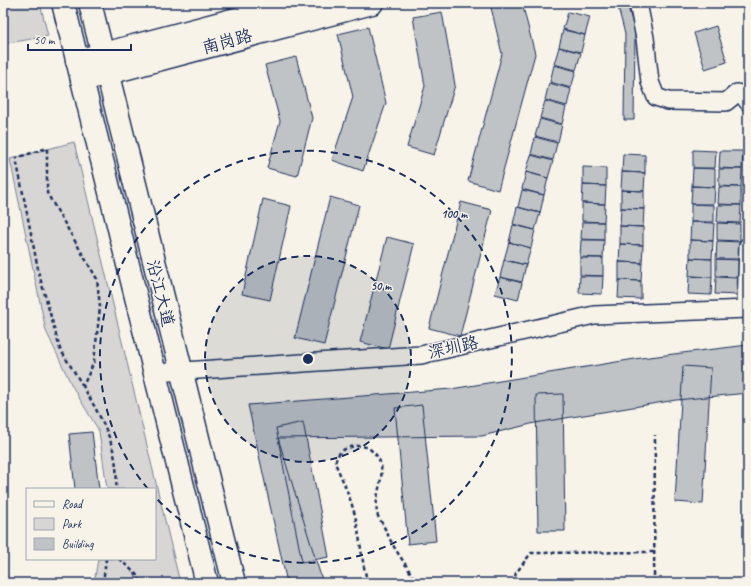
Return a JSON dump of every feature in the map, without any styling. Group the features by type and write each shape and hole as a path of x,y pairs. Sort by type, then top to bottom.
{"main road":[{"name":"沿江大道","path":"63,3 207,583"},
{"name":"沿江大道","path":"90,3 234,583"},
{"name":"南岗路","path":"80,71 297,3"},
{"name":"南岗路","path":"105,64 372,3"}],"street":[{"path":"638,3 645,38 650,82 656,97 668,101 726,102 737,94 743,95 748,102"},
{"path":"747,309 748,246"},
{"name":"深圳路","path":"155,373 420,355 594,314 747,309"}],"path":[{"path":"83,386 94,362 100,307 97,278 47,193 47,148 16,158 39,274 60,349 83,386 109,433 118,472 116,488"},
{"path":"654,583 655,435"},
{"path":"368,583 362,562 354,513 335,463 341,452 353,446 368,446 377,454 383,469 382,484 377,497 377,514 392,543 412,574 415,583"},
{"path":"513,583 516,573 531,553 654,552"},
{"path":"103,583 106,560"},
{"path":"120,560 136,574 141,583"}],"green space":[{"path":"3,3 40,3 48,36 3,44"},
{"path":"74,142 180,583 94,583 98,560 156,560 156,488 107,488 99,431 72,386 46,331 10,159"}],"building":[{"path":"490,3 522,3 535,54 498,190 468,181 502,54"},
{"path":"617,3 627,3 635,32 634,120 624,120 625,34"},
{"path":"442,12 455,85 434,155 407,147 425,86 413,17"},
{"path":"568,12 590,17 585,35 563,29"},
{"path":"716,26 727,62 705,69 694,33"},
{"path":"368,27 386,103 363,171 332,160 353,97 338,34"},
{"path":"563,30 585,35 581,52 559,47"},
{"path":"559,47 581,53 576,70 554,64"},
{"path":"296,57 312,118 297,176 267,168 280,121 265,65"},
{"path":"554,65 576,71 571,88 550,82"},
{"path":"549,83 571,89 567,106 545,100"},
{"path":"545,101 566,107 562,124 540,118"},
{"path":"540,119 562,125 558,142 535,136"},
{"path":"535,137 557,143 553,160 531,154"},
{"path":"693,150 716,151 715,168 693,168"},
{"path":"720,151 743,151 742,169 719,168"},
{"path":"623,154 645,155 645,173 622,172"},
{"path":"531,155 553,161 548,178 526,172"},
{"path":"583,167 606,168 606,186 583,185"},
{"path":"693,168 715,169 715,187 692,186"},
{"path":"719,169 742,169 741,187 719,186"},
{"path":"526,172 548,178 544,195 522,189"},
{"path":"622,172 645,173 644,191 621,190"},
{"path":"583,185 606,186 605,204 582,203"},
{"path":"692,186 715,187 714,204 691,204"},
{"path":"719,187 741,187 741,205 718,204"},
{"path":"522,190 544,195 540,213 518,207"},
{"path":"621,190 644,191 644,209 621,208"},
{"path":"330,197 359,205 324,345 295,338"},
{"path":"263,199 291,206 270,300 242,294"},
{"path":"461,202 492,210 460,336 429,328"},
{"path":"582,203 605,204 604,222 582,221"},
{"path":"691,204 714,205 714,222 691,222"},
{"path":"718,205 741,205 740,223 717,222"},
{"path":"517,207 540,213 535,230 513,224"},
{"path":"621,208 644,209 643,227 620,226"},
{"path":"582,222 604,222 604,240 581,239"},
{"path":"691,222 714,223 713,241 690,240"},
{"path":"717,223 740,224 740,241 717,240"},
{"path":"513,225 535,230 531,248 509,242"},
{"path":"620,226 643,227 643,245 620,244"},
{"path":"387,237 414,244 388,349 360,342"},
{"path":"581,240 604,240 603,258 580,257"},
{"path":"690,240 713,241 712,259 690,258"},
{"path":"717,241 740,242 739,259 716,259"},
{"path":"509,242 531,248 526,265 504,260"},
{"path":"620,244 643,245 642,263 619,262"},
{"path":"580,258 603,258 603,276 580,275"},
{"path":"690,258 712,259 712,277 689,276"},
{"path":"716,259 739,260 739,277 716,276"},
{"path":"504,260 526,265 522,282 500,277"},
{"path":"619,262 642,263 641,281 619,280"},
{"path":"580,276 603,276 602,294 579,293"},
{"path":"689,276 712,277 711,295 688,294"},
{"path":"500,277 522,283 518,300 495,294"},
{"path":"716,277 738,278 738,295 715,294"},
{"path":"619,280 641,281 641,299 618,298"},
{"path":"748,345 748,393 676,400 535,423 482,436 278,438 323,583 287,583 248,405 451,389 641,358"},
{"path":"683,366 711,368 703,504 675,502"},
{"path":"563,394 565,531 538,531 536,395"},
{"path":"422,405 436,541 408,544 395,408"},
{"path":"303,422 329,557 302,562 276,428"},
{"path":"92,432 99,488 75,488 69,434"}]}
